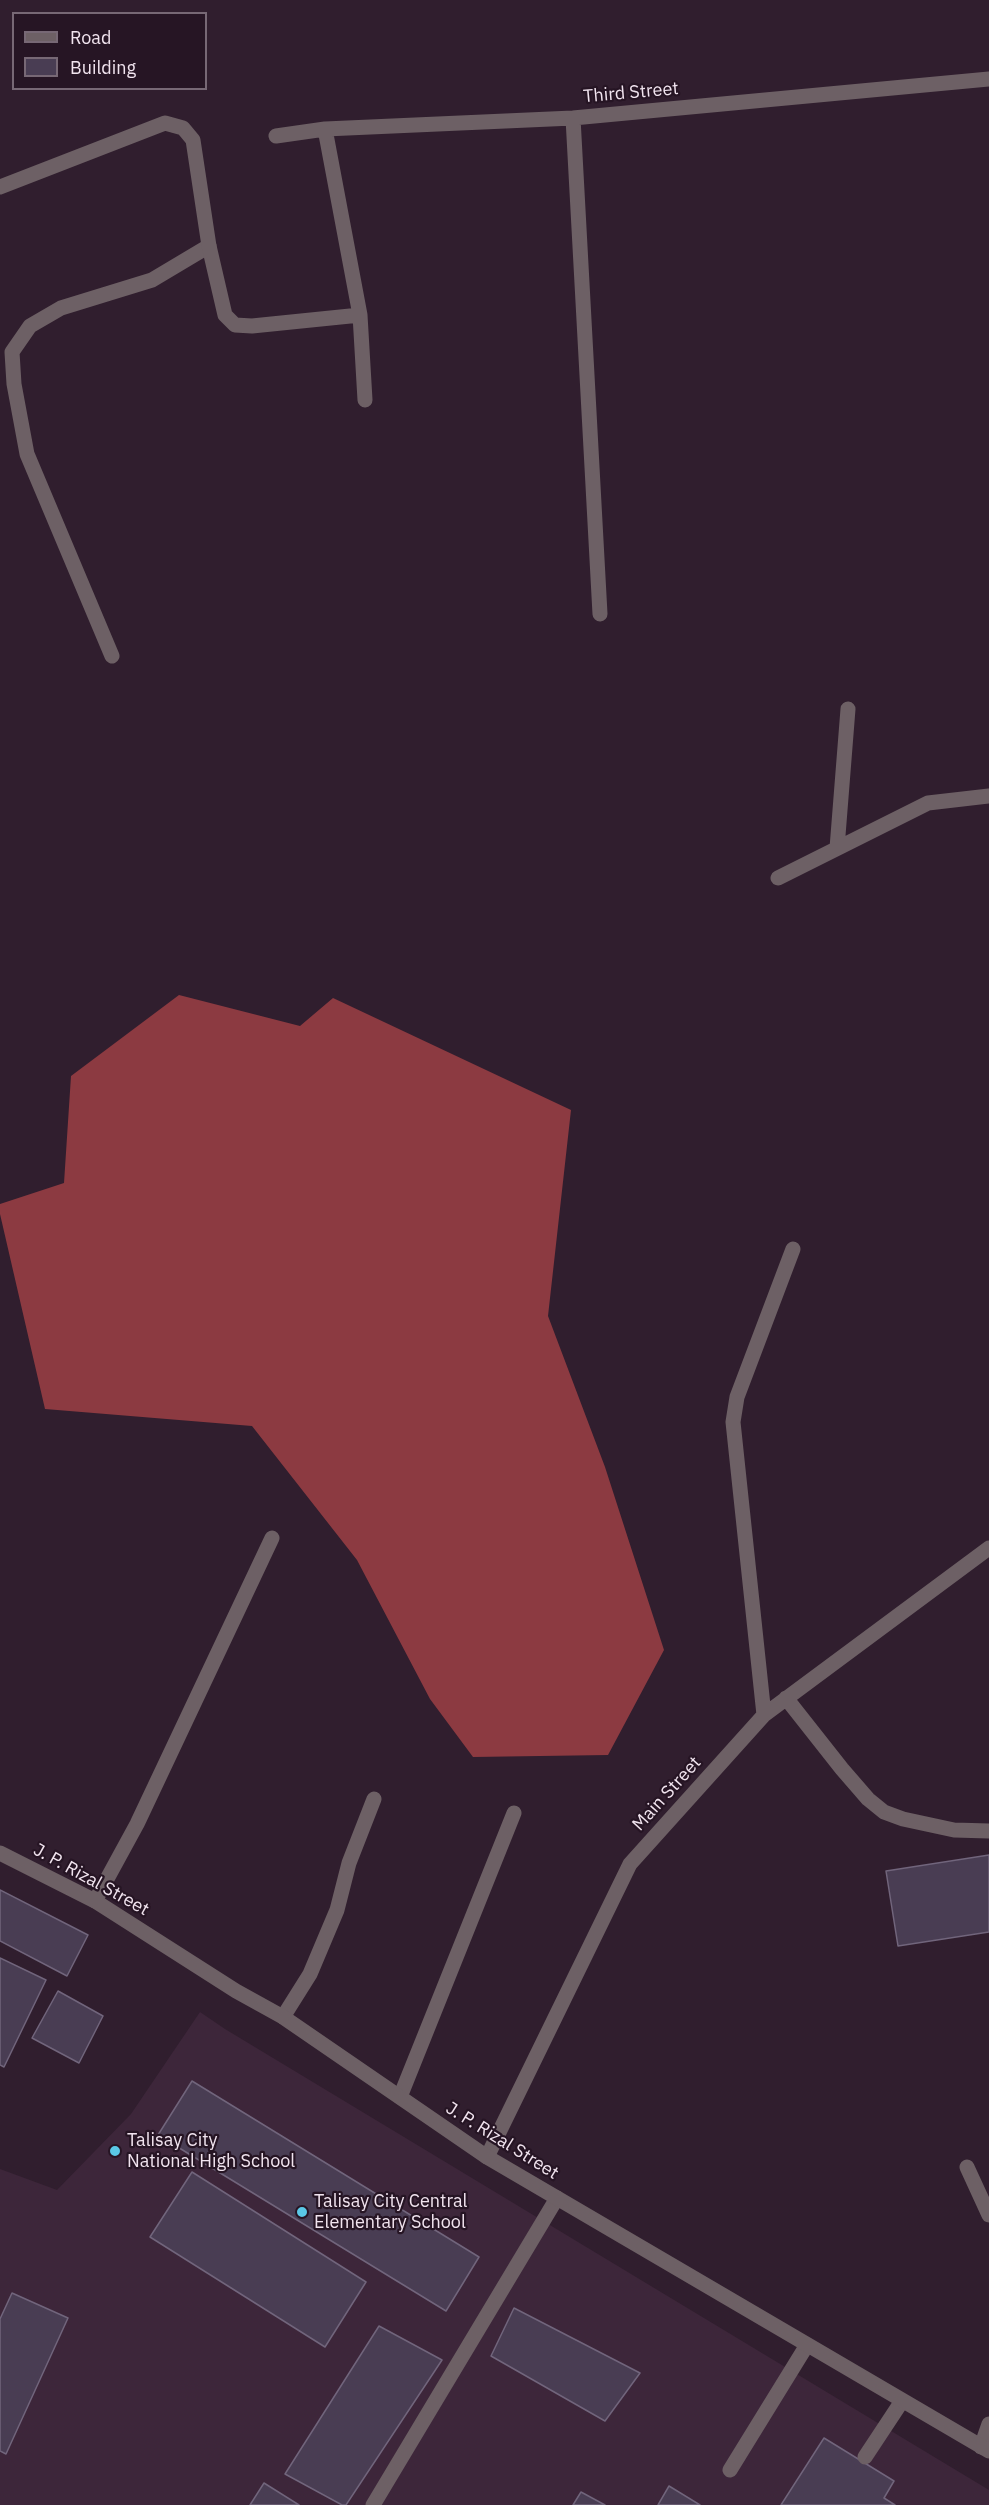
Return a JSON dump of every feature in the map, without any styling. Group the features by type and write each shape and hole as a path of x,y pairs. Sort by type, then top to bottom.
{"street":[{"name":"Third Street","path":"276,136 325,129 573,118 989,79"},
{"path":"573,118 600,614"},
{"path":"0,188 165,123 183,128 193,140 209,246 225,315 235,325 252,326 360,315"},
{"path":"325,129 360,315 365,400"},
{"path":"112,656 27,454 14,384 12,352 30,326 61,308 152,280 209,246"},
{"path":"837,848 849,709"},
{"path":"778,878 928,803 989,796"},
{"path":"765,1715 733,1422 737,1397 793,1249"},
{"path":"95,1901 137,1824 272,1538"},
{"name":"Main Street","path":"487,2157 630,1864 765,1715 989,1548"},
{"path":"786,1698 842,1769 868,1799 884,1812 903,1819 954,1830 989,1831"},
{"path":"283,2017 310,1974 337,1910 350,1863 374,1799"},
{"path":"400,2097 514,1813"},
{"name":"J. P. Rizal Street","path":"0,1853 95,1901 216,1978 283,2017 487,2157 985,2449"},
{"path":"967,2167 989,2215"},
{"path":"373,2505 556,2198"},
{"path":"730,2470 807,2345"},
{"path":"866,2457 902,2401"},
{"path":"985,2449 989,2424"}],"shaded area":[{"path":"179,995 300,1026 333,998 571,1110 548,1316 605,1467 664,1650 608,1755 473,1757 430,1699 357,1560 252,1426 45,1409 0,1214 0,1204 64,1183 71,1076"},
{"name":"Talisay City Central Elementary School","path":"200,2012 989,2490 989,2505 0,2505 0,2169 57,2190 131,2114"}],"building":[{"path":"989,1855 989,1932 898,1946 886,1871"},
{"path":"0,1890 88,1935 67,1976 0,1941"},
{"path":"0,1958 46,1980 4,2067 0,2065"},
{"path":"58,1991 103,2016 79,2063 32,2038"},
{"path":"192,2081 479,2257 446,2311 158,2135"},
{"path":"192,2172 366,2282 325,2347 150,2237"},
{"path":"12,2293 68,2318 6,2454 0,2451 0,2319"},
{"path":"514,2308 640,2373 605,2421 491,2356"},
{"path":"379,2326 442,2360 346,2505 342,2505 285,2474"},
{"path":"824,2438 894,2481 884,2498 895,2505 781,2505"},
{"path":"264,2483 299,2505 250,2505"},
{"path":"669,2486 700,2505 658,2505"},
{"path":"581,2492 605,2505 573,2505"}],"place":[{"name":"Talisay City National High School","path":"115,2151"},
{"name":"Talisay City Central Elementary School","path":"302,2212"}]}
